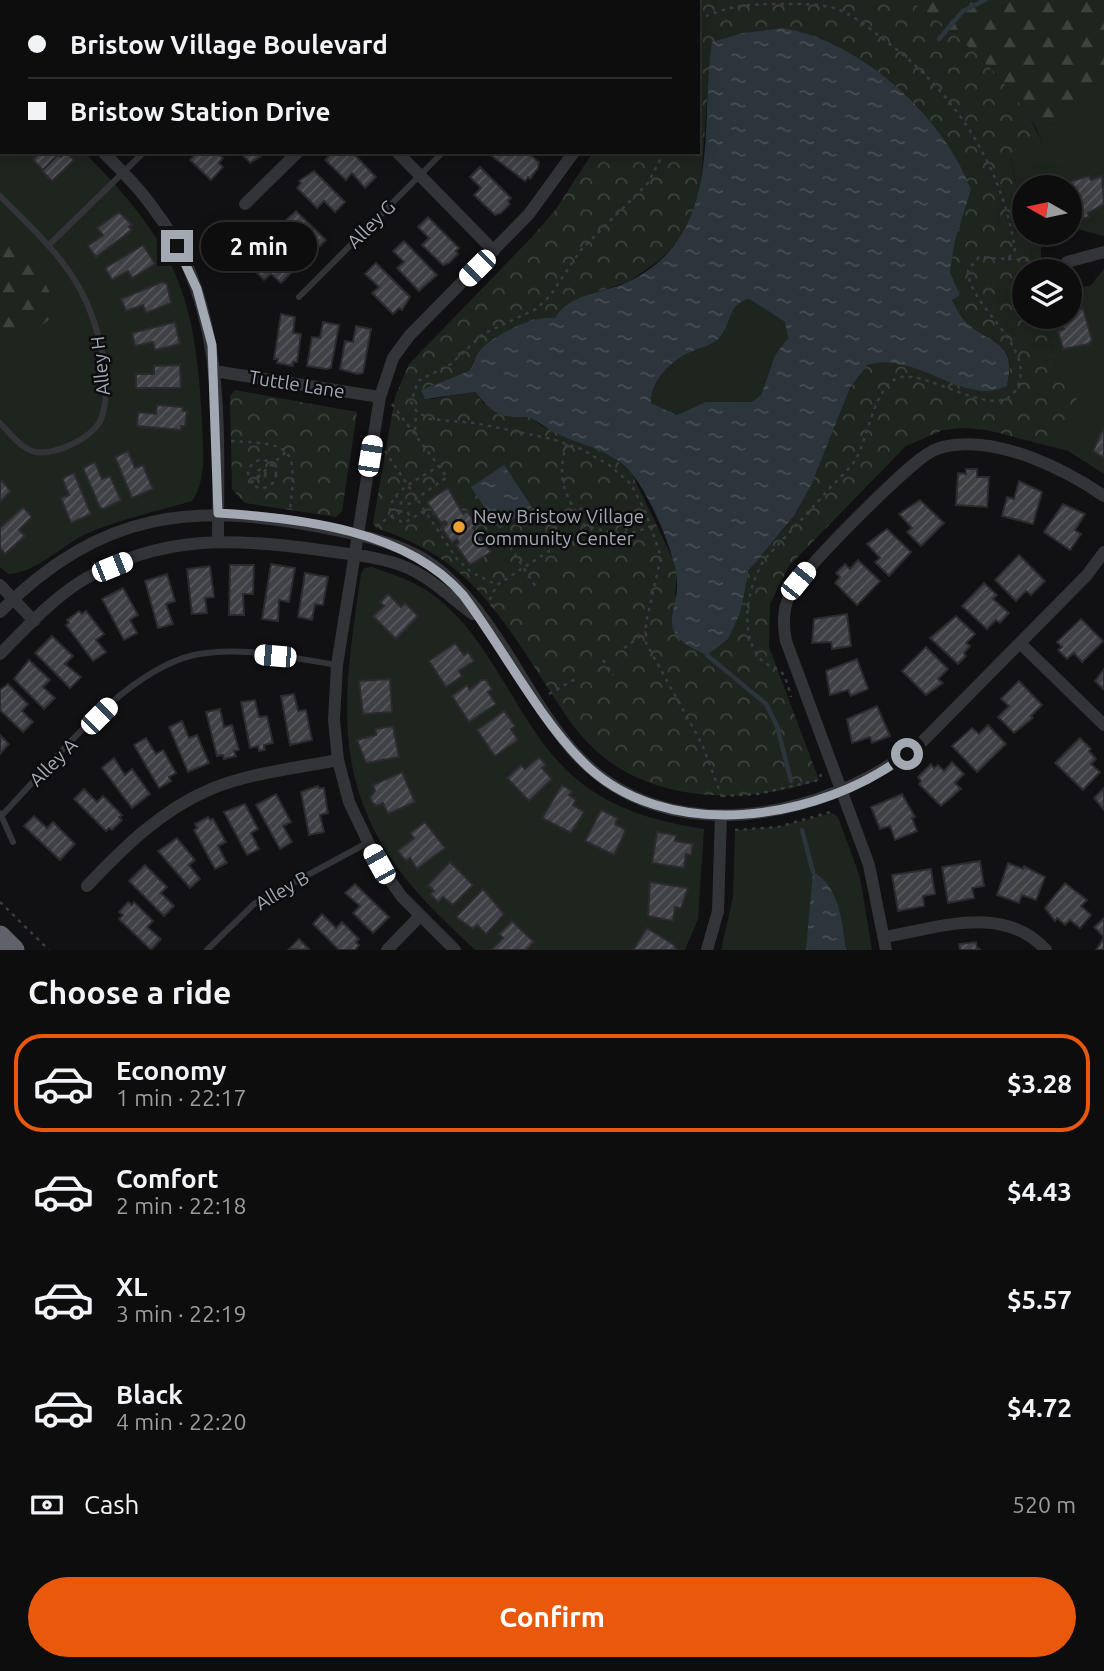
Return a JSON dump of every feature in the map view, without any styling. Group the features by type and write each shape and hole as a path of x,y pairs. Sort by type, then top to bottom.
{"highway":[{"path":"0,936 14,950"}],"street":[{"path":"105,154 157,213 188,269 207,319 214,371 218,540"},
{"path":"245,204 296,154"},
{"path":"399,154 494,251"},
{"path":"454,950 390,881 367,843 349,802 338,760 334,719 337,665 380,397 387,372 400,346 494,251 547,192 573,154"},
{"path":"1078,259 1104,252"},
{"name":"Tuttle Lane","path":"214,371 380,397"},
{"path":"1046,950 1025,931 999,922 975,922 885,943 869,865 784,631 786,603 808,569 916,462 946,446 974,444 1042,461 1065,470 1104,496"},
{"path":"0,612 62,561 129,528 167,519 218,513 289,520 358,534 391,544 425,560 445,574 484,622 571,749 615,787 674,808 725,815 781,811 843,792 894,764 920,744 1087,575 1104,552"},
{"path":"0,654 70,589 112,567 158,550 218,540 388,561 419,574 484,622"},
{"path":"0,585 34,621"},
{"path":"1020,643 1104,725"},
{"path":"87,886 141,833 166,814 211,789 338,760"},
{"path":"707,950 718,911 725,815"},
{"path":"387,950 420,916"}],"lane":[{"path":"49,245 142,154"},
{"name":"Alley G","path":"299,297 441,154"},
{"name":"Alley H","path":"0,196 67,267 93,316 102,347 106,384 102,417 89,433 43,453 24,447 0,423"},
{"name":"Alley A","path":"13,842 1,813 136,681 166,665 195,655 217,653 275,656 337,665"},
{"name":"Alley B","path":"207,950 254,904 367,843"}],"path":[{"path":"831,0 834,8"},
{"path":"700,19 721,9 744,5 789,4 834,8 871,30 914,63 965,123 986,155 1001,189 1015,250 1008,259"},
{"path":"416,433 414,420 417,412 412,395 418,381 452,364 483,334 536,309 550,296 580,251 648,183 663,154"},
{"path":"791,697 781,672 762,661 749,635 748,614 756,574 764,560 855,460 882,393 889,383 909,376 986,400 1003,401 1014,394 1020,381 1018,361 1005,334 968,282 968,270 979,257 1012,259"},
{"path":"380,397 391,403 447,477 409,504 401,503"},
{"path":"417,412 439,421 469,422 524,432 567,444 622,473 631,484 650,526 661,564 646,632 649,652 698,735 722,796 725,815 735,830 756,829 805,821 835,809"},
{"path":"374,433 461,564 497,585"},
{"path":"216,440 268,443 287,451 294,466 289,520"},
{"path":"567,444 561,461 561,479 566,498 585,526 622,535 636,534 650,526"},
{"path":"251,483 287,451"},
{"path":"261,460 272,464 276,477 270,485 261,488 251,483 248,471 252,463 261,460"},
{"path":"391,516 390,502 396,495 439,466"},
{"path":"374,527 399,510 401,503 396,495"},
{"path":"409,504 408,513 412,520"},
{"path":"497,613 489,601 497,585 549,551 539,537 582,508"},
{"path":"399,510 408,513"},
{"path":"391,516 400,522 412,520 424,511"},
{"path":"510,547 536,587"},
{"path":"624,648 646,632"},
{"path":"603,660 613,675"},
{"path":"537,701 579,677"},
{"path":"722,796 798,787 819,780 821,774"},
{"path":"0,902 49,950"}],"green space":[{"path":"700,0 908,0 947,28 986,64 1020,104 1033,125 1043,145 1010,158 1014,175 1012,245 1030,245 1032,259 1012,259 1012,329 1046,329 1058,374 1084,387 1049,446 987,430 963,428 943,430 906,446 789,566 770,604 769,647 819,780 790,788 730,795 669,789 640,779 614,764 590,745 561,708 512,633 477,589 434,554 376,528 373,523 395,397 409,364 556,209 592,154 700,154","holes":["710,60 918,107 947,148 971,190 955,241 950,272 960,294 952,299 967,323 1006,352 1010,371 1007,386 991,391 974,389 904,365 885,362 867,365 844,399 805,496 784,529 749,572 734,624 729,633 707,655 675,594 677,576 673,559 632,474 611,455 542,426 529,417 513,417 483,403 475,392 431,399 421,390 469,371 474,360 555,318 591,294 630,281 661,259 682,236 696,209 702,170"]},
{"path":"908,0 1104,0 1104,91 1100,97 1058,123 1036,127 962,41"},
{"path":"1104,91 1104,236 1082,230 1082,175 1014,175 1010,157 1043,145 1036,127 1058,123 1100,97"},
{"path":"0,154 86,154 140,215 160,244 175,273 194,339 199,378 202,474 192,501 97,529 74,540 29,569 8,574 0,567"},
{"path":"5,241 30,262 46,285 54,307 53,315 46,323 16,340 1,342 0,247"},
{"path":"1030,245 1043,245 1041,259 1032,259"},
{"path":"1104,269 1104,474 1068,451 1049,446 1083,387 1058,374 1046,329 1082,329 1082,287 1091,285"},
{"path":"749,299 785,322 788,338 775,355 761,395 752,402 714,404 677,415 651,403 655,386 664,371 677,359 718,339 737,305"},
{"path":"235,390 357,412 342,511 336,517 245,503 232,489 230,396"},
{"path":"372,567 420,586 452,611 473,635 546,747 568,772 607,800 634,812 704,829 698,919 685,950 475,950 411,885 384,848 365,811 354,774 348,736 350,659 361,574 364,568"},
{"path":"832,813 838,817 860,877 872,950 721,950 733,897 735,830 778,827"}],"water":[{"path":"783,28 812,36 841,49 896,86 941,136 971,190 955,241 950,272 960,295 952,300 965,321 1006,352 1009,371 1007,386 991,391 957,385 904,365 885,362 867,365 850,388 811,485 794,516 749,570 740,613 728,639 707,655 689,646 678,637 673,628 677,586 673,561 653,508 639,483 625,466 608,454 554,432 530,418 496,412 475,392 425,399 421,390 469,371 483,347 507,331 537,319 555,318 569,303 630,281 660,260 681,235 694,207 702,176 712,42 743,33","holes":["749,299 785,322 788,338 775,355 761,395 752,402 706,402 677,415 651,403 655,386 664,371 678,359 718,339 734,309 742,301"]},
{"path":"504,465 532,507 499,529 471,487"},
{"path":"813,872 829,887 834,896 841,917 846,950 806,950"}],"building":[{"path":"38,154 58,154 43,170 33,160"},
{"path":"68,154 74,160 52,181 42,171 58,155 61,157"},
{"path":"196,154 219,154 223,158 219,163 223,167 211,180 190,160"},
{"path":"242,154 263,154 263,155 250,163"},
{"path":"331,154 354,154 376,177 365,188 352,173 346,180 325,160"},
{"path":"489,154 529,154 539,162 530,179 528,177 525,181"},
{"path":"480,167 511,198 508,201 510,204 501,213 495,215 474,195 481,188 470,177"},
{"path":"314,171 345,202 335,212 324,201 317,208 297,188 301,183 299,181"},
{"path":"1089,176 1091,180 1102,176 1104,204 1088,213 1089,217 1082,219 1082,178"},
{"path":"296,211 326,240 315,251 305,241 298,247 278,227"},
{"path":"119,212 132,225 129,227 132,230 96,257 88,246 103,235 97,228"},
{"path":"428,217 459,248 456,251 458,254 449,263 443,265 422,245 429,238 418,227"},
{"path":"404,241 437,275 419,291 397,268 404,262 393,251"},
{"path":"261,244 291,273 281,283 271,274 264,280 244,260"},
{"path":"143,245 155,264 132,278 128,271 112,280 105,268"},
{"path":"376,263 410,297 402,310 399,308 393,314 372,293 379,287 365,274"},
{"path":"162,282 167,284 171,303 146,313 143,305 126,311 121,299"},
{"path":"1083,308 1092,340 1089,344 1063,349 1058,331 1082,329"},
{"path":"281,314 295,317 293,333 301,334 297,362 293,362 293,366 277,363 278,359 274,359"},
{"path":"175,322 180,344 155,350 153,342 135,346 132,333"},
{"path":"323,322 339,325 331,368 326,369 307,366 312,337 320,338"},
{"path":"356,326 371,329 363,373 357,374 340,369 345,341 353,342"},
{"path":"180,365 181,388 136,388 136,374 154,374 154,366"},
{"path":"157,405 183,407 183,411 187,411 185,426 181,426 181,430 137,426 138,412 156,414"},
{"path":"1104,429 1104,458 1093,451"},
{"path":"128,451 135,468 143,465 153,489 132,498 115,457"},
{"path":"95,462 102,479 110,476 121,500 104,509 100,508 83,468"},
{"path":"966,469 977,469 977,477 989,477 987,507 956,505 958,473 966,474"},
{"path":"74,473 91,514 71,523 61,498 69,495 62,478"},
{"path":"2,481 11,491 0,502 0,483"},
{"path":"1019,481 1042,492 1033,524 1002,516 1007,497 1014,499"},
{"name":"New Bristow Village Community Center","path":"448,488 463,514 467,511 477,525 473,528 491,552 470,565 456,545 459,543 457,539 452,543 442,528 447,524 445,521 441,523 427,502"},
{"path":"920,500 944,523 921,546 907,532 912,528 899,514"},
{"path":"1063,504 1085,514 1075,530 1081,534 1070,550 1044,532"},
{"path":"23,507 32,517 19,530 25,536 5,554 0,548 0,528"},
{"path":"887,529 911,552 889,576 875,562 880,558 867,544"},
{"path":"1019,555 1045,581 1031,595 1026,591 1016,601 995,580"},
{"path":"858,560 880,581 857,605 835,583 840,577 836,573 845,564 850,569"},
{"path":"271,564 295,568 289,602 279,600 278,621 262,619"},
{"path":"230,565 254,565 253,594 243,594 244,615 229,615"},
{"path":"210,566 214,597 205,598 207,613 192,614 187,569"},
{"path":"305,573 328,577 323,605 315,604 312,620 298,617"},
{"path":"167,574 175,601 166,604 173,624 158,628 145,581"},
{"path":"984,583 997,595 993,599 1009,613 1000,623 996,620 987,629 962,606"},
{"path":"123,588 138,615 130,620 137,633 124,640 102,599"},
{"path":"388,594 401,607 405,603 418,616 396,639 373,616 384,606 380,602"},
{"path":"79,611 82,614 86,611 104,634 96,640 106,652 93,661 66,625 69,623 67,620"},
{"path":"847,614 851,646 832,649 831,642 812,643 814,619"},
{"path":"956,616 975,634 966,643 970,646 964,653 966,656 958,664 930,638"},
{"path":"1081,619 1103,641 1082,662 1074,653 1067,659 1058,650 1062,647 1057,642"},
{"path":"52,636 73,656 65,664 81,677 70,688 35,653"},
{"path":"455,643 464,655 468,652 474,661 459,671 462,676 446,687 429,661"},
{"path":"926,647 948,669 938,679 943,683 926,695 902,671"},
{"path":"857,659 868,689 851,696 848,690 830,695 826,671"},
{"path":"29,660 50,680 43,687 55,698 44,709 14,679"},
{"path":"1104,669 1104,689 1103,689 1095,681"},
{"path":"390,679 392,712 363,714 359,681"},
{"path":"481,680 486,680 492,689 488,692 496,704 469,722 452,696 467,685 470,690"},
{"path":"1019,681 1042,705 1031,716 1033,718 1014,733 998,717 1009,706 1001,699"},
{"path":"8,684 28,704 22,711 33,722 23,732 0,710 0,690"},
{"path":"294,694 298,711 306,710 312,740 290,745 281,696"},
{"path":"255,700 259,717 267,716 273,743 264,745 265,750 259,751 258,746 250,748 241,702"},
{"path":"877,706 890,736 872,743 870,737 852,743 847,719"},
{"path":"220,709 224,727 232,725 239,750 234,751 236,756 224,759 223,755 217,756 206,712"},
{"path":"504,711 515,726 511,729 518,740 495,756 477,730"},
{"path":"182,721 189,738 197,735 209,763 188,772 169,727"},
{"path":"988,725 1006,744 977,772 952,746 972,728 979,734"},
{"path":"393,726 399,757 366,763 357,740 376,735 375,729"},
{"path":"0,735 9,744 0,754"},
{"path":"146,738 156,754 163,750 176,773 169,777 171,781 159,788 134,745"},
{"path":"1080,738 1091,749 1089,751 1096,759 1091,764 1100,772 1083,790 1055,763"},
{"path":"539,757 546,765 542,768 552,779 529,801 507,778 521,765 525,769"},
{"path":"114,758 125,775 132,769 150,794 132,808 102,768"},
{"path":"952,762 964,774 955,783 961,789 941,806 919,784 921,781 918,777 931,764 934,768 938,765 944,771"},
{"path":"402,772 415,802 388,814 383,803 376,806 372,802 370,797 375,791 373,785"},
{"path":"562,785 572,791 569,795 576,800 573,805 584,812 571,833 542,818"},
{"path":"318,786 324,788 328,813 320,815 324,832 309,835 301,792"},
{"path":"1104,788 1104,810 1094,798"},
{"path":"84,789 97,802 103,796 122,815 119,817 122,820 112,830 109,828 106,831 74,799"},
{"path":"276,794 291,822 283,826 292,842 280,849 256,805"},
{"path":"902,794 915,817 912,818 917,831 895,840 890,826 880,829 871,807"},
{"path":"245,804 258,829 251,833 259,849 247,855 224,812"},
{"path":"601,810 618,818 615,824 626,830 614,855 585,841"},
{"path":"34,816 47,828 53,822 75,844 60,860 24,826"},
{"path":"208,817 213,819 226,842 218,846 227,863 215,869 194,830 197,828 195,824"},
{"path":"425,822 445,848 417,869 410,858 406,861 398,851 414,838 410,833"},
{"path":"657,832 676,835 675,841 693,844 691,855 686,854 684,868 652,863"},
{"path":"177,838 195,860 189,865 200,879 190,888 158,851"},
{"path":"980,861 984,886 972,888 974,898 948,903 942,867"},
{"path":"450,862 473,885 453,905 443,897 438,902 430,894 434,891 428,885"},
{"path":"1008,863 1023,869 1024,866 1045,877 1036,900 1022,895 1019,903 997,895"},
{"path":"145,865 167,887 161,893 174,906 164,916 129,881"},
{"path":"931,869 935,894 923,896 924,906 898,911 892,875"},
{"path":"650,882 688,888 681,908 675,907 673,921 648,916"},
{"path":"1065,883 1087,900 1081,906 1091,915 1080,928 1070,920 1065,925 1057,918 1055,921 1045,908"},
{"path":"355,884 389,917 373,933 353,913 360,906 345,893"},
{"path":"483,889 504,914 486,934 477,925 473,929 456,917"},
{"path":"128,902 132,905 134,902 153,921 147,927 161,939 151,950 119,919 123,915 119,912"},
{"path":"322,914 336,928 342,922 359,939 355,950 339,950 313,924"},
{"path":"1104,918 1104,937 1094,927"},
{"path":"512,921 534,942 526,950 491,950 503,938 499,934"},
{"path":"647,928 674,945 677,950 633,950"},
{"path":"1104,937 1104,950 1096,950"},
{"path":"299,939 309,949 308,950 289,949"},
{"path":"976,942 977,948 981,950 960,950 959,944"}],"waterway":[{"path":"939,39 963,11 985,0"},
{"path":"707,655 766,704 777,726 791,781"},
{"path":"802,830 813,872"}],"place":[{"name":"New Bristow Village Community Center","path":"459,527"}],"route":[{"path":"177,246 197,289 212,345 218,513 289,520 358,534 391,544 425,560 445,574 484,622 571,749 606,781 635,797 674,808 721,814 781,811 843,792 872,778 907,754"}]}
